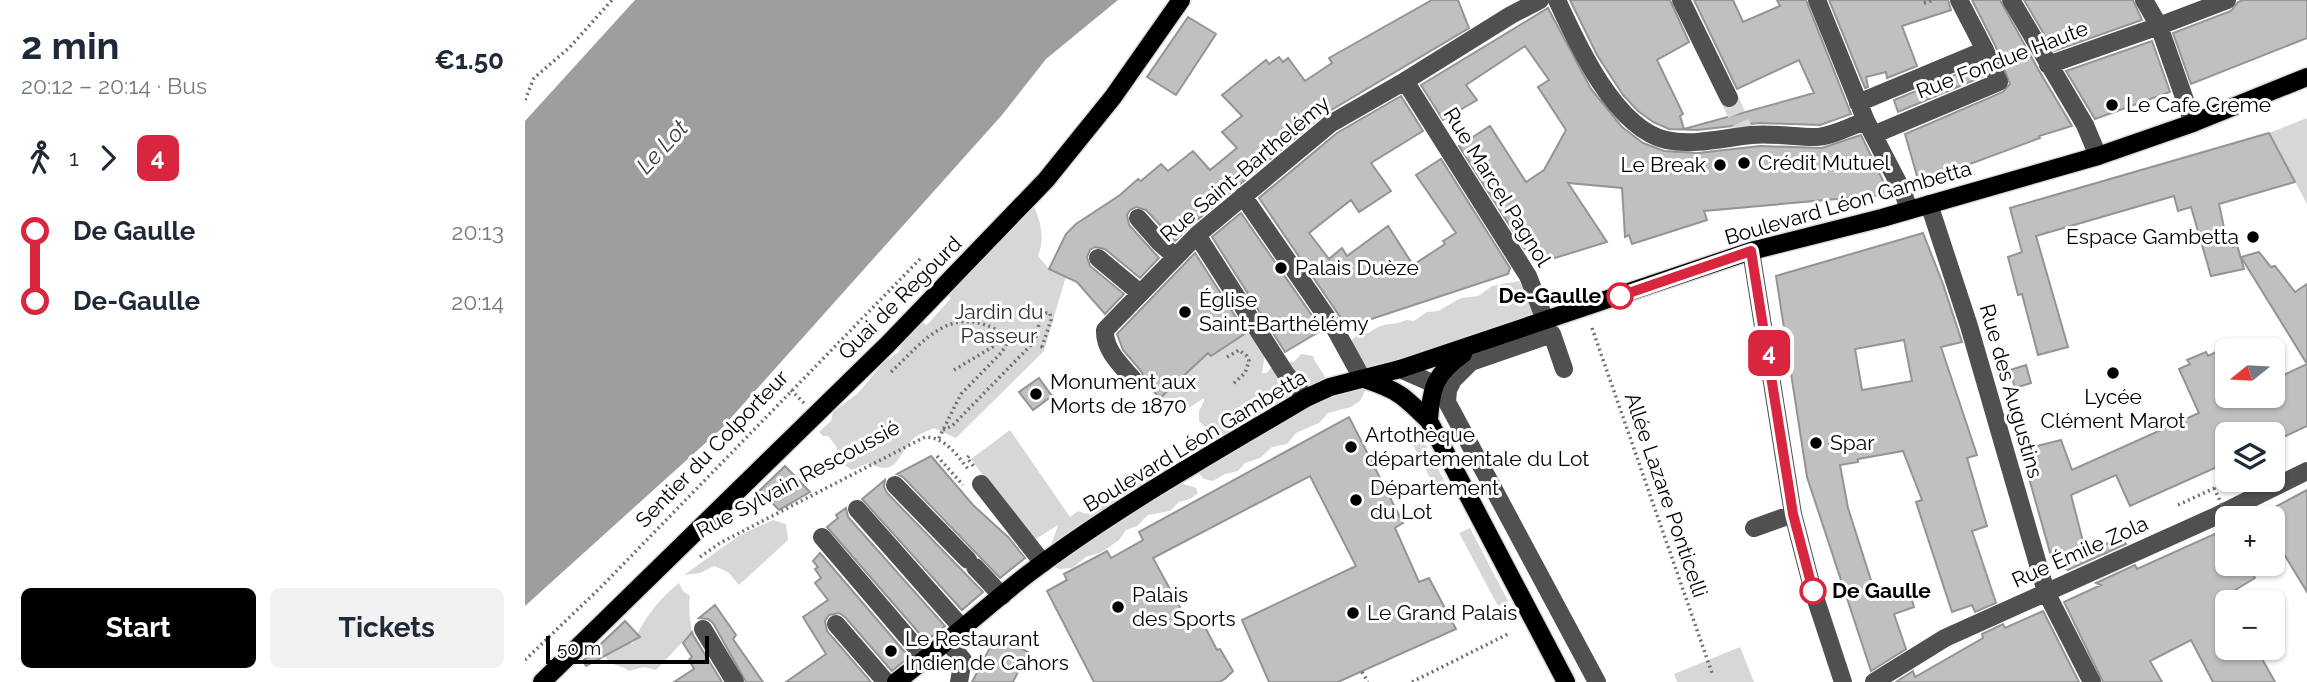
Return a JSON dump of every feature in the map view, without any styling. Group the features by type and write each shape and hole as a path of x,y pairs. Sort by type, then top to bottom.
{"main road":[{"name":"Quai de Regourd","path":"543,682 888,344 1046,180 1113,97 1181,0"},
{"name":"Boulevard Léon Gambetta","path":"896,682 1002,596 1103,520 1306,398 1330,387 1401,369 1751,251 1909,211 2098,156 2193,123 2307,77"},
{"path":"1429,421 1430,396 1441,387 1446,366 1482,341"},
{"path":"1362,378 1391,388 1407,398 1429,421 1566,682"}],"street":[{"name":"Rue Saint-Barthelémy","path":"1133,379 1109,350 1105,330 1197,235 1330,124 1405,82 1507,7 1540,0"},
{"name":"Rue Fondue Haute","path":"1557,0 1584,57 1626,114 1652,135 1666,140 1694,142 1746,134 1821,136 1870,128 1999,82 1985,50"},
{"path":"1681,0 1729,98"},
{"path":"1817,0 1858,103 1903,192 1909,211"},
{"path":"1858,103 1985,50 1959,0"},
{"path":"2011,0 2085,125 2098,156"},
{"path":"2144,0 2159,26 2193,123"},
{"name":"Rue Fondue Haute","path":"2048,65 2227,0"},
{"name":"Rue Marcel Pagnol","path":"1405,82 1528,276 1545,320"},
{"path":"1243,196 1335,329 1362,378"},
{"name":"Rue des Augustins","path":"1929,204 1969,326 2046,592 2092,682"},
{"path":"1138,218 1175,256"},
{"path":"1197,235 1286,374 1306,398"},
{"path":"1751,251 1793,514 1813,591 1843,682"},
{"path":"1098,258 1140,293"},
{"path":"1441,387 1476,359 1552,334 1564,369"},
{"path":"1401,369 1441,387 1449,407 1597,682"},
{"name":"Rue Émile Zola","path":"1874,682 1945,638 2214,517 2307,471"},
{"path":"979,477 1043,564"},
{"path":"895,485 1002,596"},
{"path":"857,509 963,629"},
{"path":"1754,528 1793,514"},
{"path":"822,537 926,659"},
{"path":"836,624 885,682"},
{"path":"703,629 735,682"},
{"path":"948,642 963,660 959,682"}],"path":[{"path":"525,100 534,78 571,47 612,0"},
{"path":"1924,3 1933,0"},
{"name":"Sentier du Colporteur","path":"525,660 601,586 921,258"},
{"path":"941,430 952,426 1033,343 1038,332 1039,319 1050,313 1051,320 1042,347 1045,348"},
{"path":"885,377 942,326 954,322 982,323 1003,333 1006,345 1002,352 955,401 938,440 949,446 979,477"},
{"name":"Allée Lazare Ponticelli","path":"1592,328 1712,673"},
{"path":"954,370 1006,339"},
{"path":"1227,357 1239,350 1249,361 1245,373 1233,384"},
{"name":"Rue Sylvain Rescoussié","path":"693,563 720,543 913,442 925,437 938,440"},
{"path":"969,456 967,458 979,477"},
{"path":"2178,505 2214,488 2222,506"},
{"path":"1412,682 1510,633"},
{"path":"1362,672 1368,682"}],"green space":[{"path":"2307,118 2307,204 2269,133"},
{"name":"Jardin du Passeur","path":"1024,203 1034,206 1039,219 1042,237 1038,256 1049,269 1066,276 1044,351 956,438 934,428 913,439 896,462 886,468 869,463 852,470 842,464 836,446 828,436 819,432 831,421 833,412 858,393 884,362 899,352 905,336 914,326 923,323 927,325 951,298 943,292"},
{"path":"1519,281 1523,288 1530,289 1536,310 1533,319 1425,369 1416,372 1368,372 1351,341 1359,333 1369,333 1380,326 1406,320 1414,321 1427,312 1438,311 1461,298 1478,296 1492,286"},
{"path":"1250,330 1265,354 1262,373 1267,373 1279,363 1294,362 1301,354 1313,356 1326,380 1339,376 1366,389 1360,401 1351,407 1328,413 1319,423 1296,433 1287,444 1272,447 1260,458 1245,463 1238,471 1213,481 1204,479 1195,469 1197,452 1208,440 1207,429 1199,421 1199,411 1204,398 1177,416 1160,398 1208,353 1212,356"},
{"path":"1010,430 1070,517 1078,511 1087,514 1101,499 1114,501 1126,489 1141,481 1161,480 1184,484 1196,488 1198,493 1179,502 1170,511 1148,515 1137,526 1126,530 1119,540 1102,552 1086,557 1072,568 1060,569 1051,566 1048,554 1058,525 1031,542 971,459"},
{"path":"1422,438 1447,486 1437,492 1412,443"},
{"path":"773,520 786,524 788,540 739,585 728,572 714,566 700,573 684,575 740,535"},
{"path":"1470,528 1508,601 1498,606 1459,533"},
{"path":"679,583 683,591 690,596 692,632 656,670 644,667 629,671 610,662 605,656 628,641 632,644 655,606"},
{"path":"1740,647 1754,682 1677,682 1674,674"}],"water":[{"name":"Le Lot","path":"635,0 1118,0 1046,59 1002,115 721,429 525,606 525,121"}],"building":[{"path":"1432,0 1458,0 1469,28 1323,115 1175,241 1146,210 1136,207 1130,210 1127,215 1129,225 1159,258 1140,278 1105,249 1095,247 1090,250 1087,257 1090,266 1124,294 1105,314 1077,282 1049,269 1066,234 1076,224 1120,195 1138,179 1141,181 1161,164 1168,171 1193,151 1210,170 1237,148 1222,132 1242,116 1222,95 1266,60 1269,64 1279,57 1283,62 1288,58 1305,81 1332,63 1329,58"},
{"path":"1570,0 1670,0 1689,42 1657,60 1683,114 1680,116 1684,129 1814,93 1799,60 1737,89 1694,0 1733,0 1743,22 1780,6 1777,0 1806,0 1851,114 1820,125 1759,123 1697,130 1669,129 1638,111 1623,95 1597,55"},
{"path":"1829,0 1948,0 1951,10 1902,26 1917,66 1887,78 1886,72 1866,77 1868,87 1865,88"},
{"path":"1972,0 2000,0 2072,126 2039,136 2040,138 1919,183 1905,134 2003,92 2010,84 1995,45"},
{"path":"2024,0 2133,0 2142,20 2054,51"},
{"path":"2243,0 2307,0 2307,38 2191,84 2173,33 2231,11"},
{"path":"1548,8 1591,89 1622,127 1643,143 1664,151 1698,153 1760,146 1822,148 1861,135 1887,189 1882,195 1704,211 1707,220 1632,244 1629,235 1625,237 1622,188 1568,183 1607,242 1545,261 1536,259 1524,248 1459,146 1490,126 1526,182 1544,170 1566,130 1538,87 1549,80 1525,46 1466,85 1477,100 1443,120 1421,85"},
{"path":"1188,17 1216,34 1176,95 1147,77"},
{"path":"2152,41 2170,92 2095,119 2066,71"},
{"path":"1979,65 1984,76 1898,112 1894,100"},
{"path":"1401,96 1423,131 1371,163 1391,191 1359,212 1351,200 1309,233 1329,259 1342,248 1347,256 1388,226 1413,265 1445,244 1443,241 1456,233 1416,175 1441,159 1510,268 1508,274 1347,327 1259,198 1337,133"},
{"path":"2269,133 2295,182 2219,204 2226,237 2230,235 2233,247 2237,245 2244,269 2211,276 2191,207 2178,211 2174,196 2036,236 2068,347 2038,355 2022,294 2018,295 2008,257 2022,252 2010,208"},
{"path":"1241,213 1322,330 1285,352 1212,237"},
{"path":"1923,233 1962,342 1941,347 1977,455 1967,458 1987,526 1972,531 1996,603 1975,612 1972,605 1952,612 1916,502 1922,500 1903,451 1840,465 1848,508 1877,599 1909,589 1914,607 1894,614 1906,649 1871,671 1807,477 1776,276","holes":["1904,340 1912,381 1862,390 1855,349"]},
{"path":"2259,252 2271,267 2275,266 2295,292 2307,284 2307,364 2241,257"},
{"name":"Église Saint-Barthélémy","path":"1195,253 1246,333 1211,356 1208,353 1160,398 1144,381 1142,372 1123,350 1117,334"},
{"path":"2206,352 2208,356 2215,352 2215,408 2285,408 2285,374 2307,364 2307,426 2285,436 2285,422 2215,422 2215,468 2130,506 2116,475 2071,495 2086,553 2122,537 2126,544 2068,570 2053,563 2021,450 2061,440 2072,470 2199,413 2179,369 2190,364 2187,360"},
{"path":"2026,365 2031,383 2015,388 2010,370"},
{"name":"Monument aux Morts de 1870","path":"1039,378 1052,396 1033,410 1019,392"},
{"path":"1349,417 1403,523 1395,528 1419,582 1429,578 1456,629 1338,682 1269,682 1242,620 1356,566 1310,476 1153,558 1189,624 1205,627 1217,650 1220,649 1233,671 1225,679 1219,682 1094,682 1047,591 1067,580 1064,574 1107,551 1111,558 1143,540 1139,532"},
{"path":"931,456 973,505 1009,538 1025,558 1000,578 903,477 897,474"},
{"path":"785,466 810,492 779,510 760,490"},
{"path":"885,480 887,493 983,592 962,610 862,499"},
{"path":"2307,490 2307,592 2285,556 2285,506 2277,506"},
{"path":"846,508 848,517 945,626 926,641 827,527 838,518 836,515"},
{"path":"2215,534 2215,576 2255,578 2235,590 2215,590 2215,660 2263,660 2275,682 2213,682 2191,640 2150,661 2162,682 2103,682 2064,602 2135,565 2137,569"},
{"path":"820,553 909,657 892,671 845,617 839,613 829,615 825,621 827,631 871,682 786,682 826,654 803,617 828,600 815,583 821,578 813,561"},
{"path":"715,605 736,635 733,639 763,682 746,682 713,623 699,618"},
{"path":"2043,611 2079,682 1896,682 1913,671 1915,677 1983,638 1982,634 2003,624 2005,628"},
{"path":"625,621 640,637 586,666 583,661"},
{"path":"692,632 722,682 674,682 694,669 689,660 692,657 683,643"},
{"path":"996,636 1028,652 1013,682 972,682"}],"tunnel":[{"path":"1729,98 1745,133"}],"bus line":[{"name":"4","path":"1620,296 1751,251 1793,514 1813,591"}],"place":[{"name":"Le Cafe Creme","path":"2112,105"},
{"name":"Crédit Mutuel","path":"1744,163"},
{"name":"Le Break","path":"1720,165"},
{"name":"Espace Gambetta","path":"2253,237"},
{"name":"Palais Duèze","path":"1281,268"},
{"name":"De-Gaulle","path":"1620,296"},
{"name":"Église Saint-Barthélémy","path":"1185,312"},
{"name":"Lycée Clément Marot","path":"2113,373"},
{"name":"Monument aux Morts de 1870","path":"1036,394"},
{"name":"Spar","path":"1816,443"},
{"name":"Artothèque départementale du Lot","path":"1351,447"},
{"name":"Département du Lot","path":"1356,500"},
{"name":"De Gaulle","path":"1813,591"},
{"name":"Palais des Sports","path":"1118,607"},
{"name":"Le Grand Palais","path":"1353,613"},
{"name":"Le Restaurant Indien de Cahors","path":"891,651"}]}
